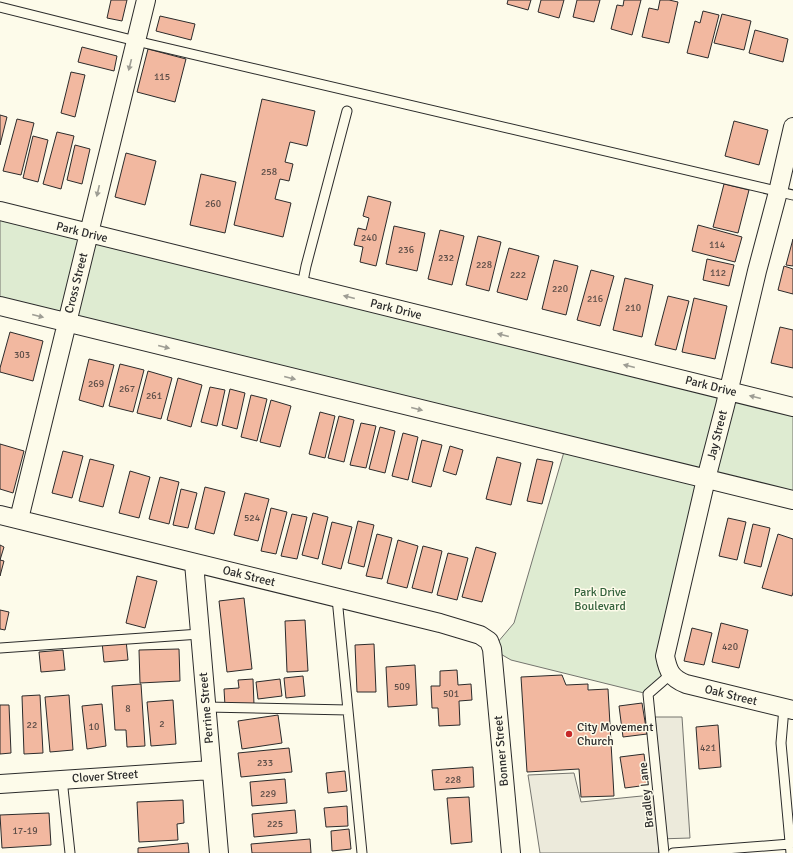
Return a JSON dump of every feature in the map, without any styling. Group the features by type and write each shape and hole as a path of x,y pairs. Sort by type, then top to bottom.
{"street":[{"name":"Cross Street","path":"19,519 146,0"},
{"name":"Jay Street","path":"671,674 665,656 706,479 757,271 786,193 793,127"},
{"name":"Park Drive","path":"0,211 793,406"},
{"path":"0,306 793,500"},
{"name":"Oak Street","path":"0,515 440,623 480,635 488,641 492,648"},
{"name":"Perrine Street","path":"194,563 218,853"},
{"name":"Bonner Street","path":"492,648 511,853"},
{"name":"Oak Street","path":"671,674 679,681 686,684 789,709"},
{"name":"Clover Street","path":"0,784 211,770"}],"lane":[{"path":"0,8 786,193"},
{"path":"302,286 306,266 348,112"},
{"path":"337,598 362,853"},
{"path":"0,648 200,634"},
{"name":"Bradley Lane","path":"664,853 648,694 671,674"},
{"path":"206,707 348,710"},
{"path":"673,853 791,848 781,743 789,709"},
{"path":"62,779 70,853"}],"green space":[{"name":"Park Drive Boulevard","path":"0,211 793,407 793,500 706,479 671,674 648,694 511,660 492,649 514,623 566,445 0,306"}],"shaded area":[{"path":"655,717 682,717 690,838 658,839 659,853 540,853 528,775 574,773 581,802 662,794"}],"building":[{"path":"111,0 127,0 122,21 107,18"},
{"path":"508,0 531,0 528,10 507,4"},
{"path":"541,0 564,0 559,18 538,12"},
{"path":"577,0 600,0 594,22 573,17"},
{"path":"624,0 641,0 632,35 611,29 617,5 623,6"},
{"path":"660,0 678,2 669,43 642,37 649,8 658,10"},
{"path":"703,11 719,15 708,58 687,53 695,21 700,23"},
{"path":"722,14 751,21 744,50 714,43"},
{"path":"160,16 195,24 191,40 156,31"},
{"path":"755,30 788,39 783,62 749,53"},
{"path":"82,47 117,56 114,71 78,62"},
{"path":"148,49 186,59 175,102 137,92"},
{"path":"71,72 85,75 75,117 61,113"},
{"path":"262,99 315,111 307,146 290,142 285,162 293,164 289,181 280,179 275,199 291,203 283,237 234,225"},
{"path":"0,115 7,117 0,145"},
{"path":"17,119 34,123 21,175 3,171"},
{"path":"734,121 768,130 759,165 725,156"},
{"path":"57,132 74,136 61,189 43,184"},
{"path":"33,136 48,140 38,182 23,178"},
{"path":"75,145 90,149 82,184 67,180"},
{"path":"126,153 156,161 145,205 115,197"},
{"path":"201,174 236,182 225,233 190,225"},
{"path":"724,184 749,190 738,233 713,227"},
{"path":"368,196 391,202 376,266 360,262 363,247 354,245 358,228 366,230 369,218 363,216"},
{"path":"698,225 742,237 735,262 692,251"},
{"path":"394,226 425,233 417,271 386,264"},
{"path":"440,230 464,236 452,285 428,279"},
{"path":"478,236 501,242 489,291 466,285"},
{"path":"793,239 793,266 786,265"},
{"path":"509,248 539,256 527,300 497,292"},
{"path":"707,259 734,265 729,286 703,280"},
{"path":"554,260 578,266 566,315 542,309"},
{"path":"784,266 793,269 793,294 778,290"},
{"path":"591,270 614,276 600,326 577,320"},
{"path":"625,278 653,285 642,337 613,330"},
{"path":"668,296 689,301 676,350 655,345"},
{"path":"694,298 727,306 715,359 682,352"},
{"path":"780,327 793,330 793,368 771,363"},
{"path":"10,332 43,341 33,381 0,372"},
{"path":"89,359 114,365 103,407 79,400"},
{"path":"120,364 144,370 133,412 109,406"},
{"path":"148,371 172,378 161,419 137,413"},
{"path":"178,378 202,385 191,427 167,420"},
{"path":"210,387 225,390 217,426 201,422"},
{"path":"230,389 245,393 237,429 222,425"},
{"path":"251,395 267,399 257,441 241,437"},
{"path":"271,400 291,406 280,447 260,442"},
{"path":"320,412 335,416 325,458 309,454"},
{"path":"339,416 354,420 344,462 328,458"},
{"path":"361,423 376,426 366,468 350,465"},
{"path":"380,427 395,431 385,473 369,469"},
{"path":"403,433 418,437 408,480 392,476"},
{"path":"422,440 442,445 431,487 412,482"},
{"path":"0,444 24,451 13,493 0,489"},
{"path":"450,446 463,450 456,475 443,471"},
{"path":"63,451 83,456 72,498 52,493"},
{"path":"497,457 521,463 511,505 486,499"},
{"path":"90,459 114,465 103,507 79,501"},
{"path":"537,459 553,462 542,504 527,501"},
{"path":"130,471 150,477 139,518 119,513"},
{"path":"160,477 179,482 169,524 149,519"},
{"path":"205,487 225,492 214,534 195,529"},
{"path":"181,489 197,493 188,528 173,525"},
{"path":"245,493 269,499 258,541 234,535"},
{"path":"271,508 287,512 276,554 261,551"},
{"path":"313,513 328,517 318,559 302,555"},
{"path":"292,514 307,517 297,559 281,556"},
{"path":"728,518 746,522 737,560 719,556"},
{"path":"358,521 374,525 364,567 348,563"},
{"path":"332,522 352,527 341,569 322,564"},
{"path":"753,524 770,528 761,567 744,563"},
{"path":"377,534 392,538 382,579 366,576"},
{"path":"778,534 793,539 792,596 762,588"},
{"path":"398,540 418,546 407,588 387,583"},
{"path":"0,545 4,547 0,560"},
{"path":"423,546 442,551 432,593 412,588"},
{"path":"476,547 496,553 482,602 462,597"},
{"path":"448,553 468,558 457,600 437,595"},
{"path":"0,560 4,561 0,576"},
{"path":"137,576 157,581 145,628 126,623"},
{"path":"244,598 252,669 227,672 219,601"},
{"path":"0,610 9,612 5,630 0,629"},
{"path":"305,620 308,671 287,672 285,621"},
{"path":"721,623 748,630 739,668 712,662"},
{"path":"692,628 712,633 704,665 684,661"},
{"path":"126,640 128,660 104,662 102,642"},
{"path":"374,644 376,692 357,692 355,645"},
{"path":"179,649 180,681 140,683 139,650"},
{"path":"63,650 65,670 41,672 39,652"},
{"path":"415,665 417,705 388,707 386,667"},
{"path":"457,670 458,685 471,684 472,700 459,701 460,725 439,726 438,708 432,708 431,686 440,686 440,671"},
{"path":"562,675 566,685 588,684 588,690 608,689 614,796 581,797 579,769 527,772 521,677"},
{"path":"303,676 305,696 286,698 284,678"},
{"path":"253,679 254,705 225,706 224,689 239,688 238,680"},
{"path":"280,679 282,696 258,699 256,682"},
{"path":"141,684 145,746 127,747 126,730 115,730 112,686"},
{"path":"40,695 43,753 24,754 22,696"},
{"path":"69,695 73,750 50,752 45,697"},
{"path":"173,700 176,744 151,746 147,702"},
{"path":"642,703 647,734 623,737 619,706"},
{"path":"102,704 106,746 87,749 82,706"},
{"path":"0,705 9,705 11,753 0,754"},
{"path":"278,715 282,743 242,749 238,721"},
{"path":"718,725 721,767 699,769 696,727"},
{"path":"289,748 292,772 241,777 238,753"},
{"path":"644,754 648,785 625,788 620,757"},
{"path":"473,767 474,787 434,790 432,770"},
{"path":"345,771 347,791 328,793 326,773"},
{"path":"285,779 287,803 252,806 250,782"},
{"path":"469,797 472,842 451,844 447,798"},
{"path":"183,800 184,823 177,824 178,840 139,842 137,802"},
{"path":"347,806 348,826 326,827 324,808"},
{"path":"295,810 297,833 254,837 252,814"},
{"path":"49,813 51,845 2,848 0,815"},
{"path":"349,829 351,849 332,851 331,831"},
{"path":"310,839 311,853 252,853 251,844"},
{"path":"188,843 189,853 138,853 138,848"}],"place":[{"name":"City Movement Church","path":"569,734"}]}
